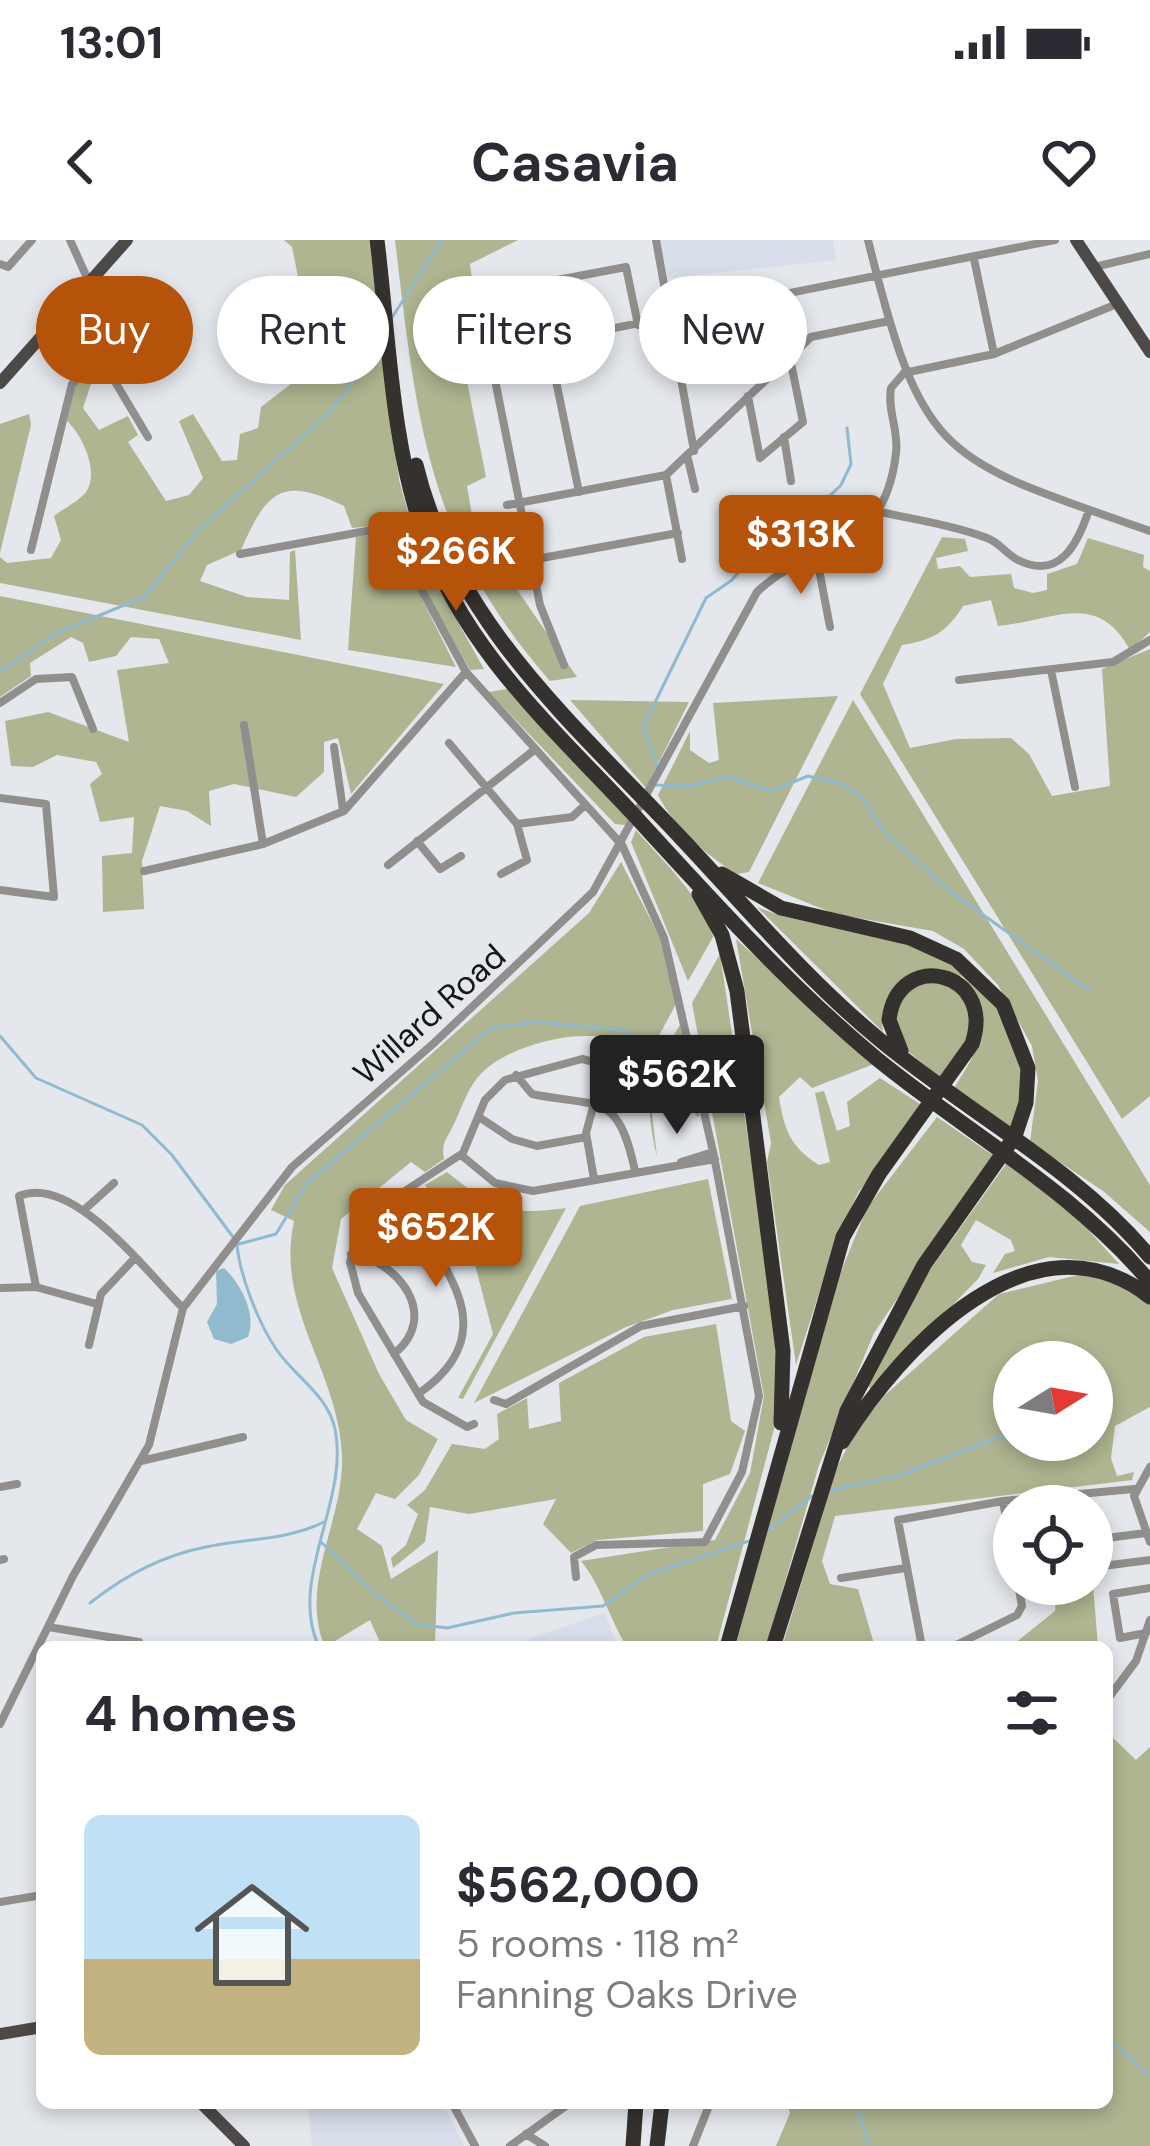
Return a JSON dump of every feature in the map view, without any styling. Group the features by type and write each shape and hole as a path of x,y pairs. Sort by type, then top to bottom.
{"highway":[{"path":"377,240 404,455 439,572 502,673 813,1002 999,1140 1095,1200 1150,1257"},
{"path":"386,240 411,443 446,552 507,652 824,989 914,1067"},
{"path":"664,848 714,918 737,991 783,1351 782,1413 771,1479"},
{"path":"696,854 781,908 910,938 956,959 1003,1004 1026,1058 1028,1092 1015,1136 924,1265 882,1336 847,1411 811,1510 775,1641"},
{"path":"730,1641 771,1479 844,1237 975,1036 973,1001 946,977 914,980 891,1006 892,1037 928,1088"},
{"path":"1019,1153 1150,1282"},
{"path":"811,1510 835,1454 866,1407 927,1342 990,1288 1031,1270 1071,1266 1114,1276 1150,1297"},
{"path":"658,2146 661,2109"},
{"path":"630,2146 635,2111"}],"main road":[{"path":"95,276 127,240"},
{"path":"1076,240 1150,352"},
{"path":"0,383 36,343"},
{"path":"0,2034 36,2028"},
{"path":"207,2109 244,2146"}],"street":[{"path":"0,264 8,266 32,240"},
{"path":"70,240 87,276"},
{"path":"656,240 662,276"},
{"path":"868,240 904,373 929,420 964,456 998,477 1150,530"},
{"path":"807,294 1055,240"},
{"path":"1094,267 1150,254"},
{"path":"974,259 994,354"},
{"path":"578,276 626,267 638,325 615,329"},
{"path":"904,373 994,354 1118,303"},
{"path":"807,341 889,321"},
{"name":"Willard Road","path":"40,1641 141,1461 160,1415 171,1344 183,1308 284,1175 571,917 622,845 751,601 773,578 858,534 876,511 896,455 890,394 904,373"},
{"path":"32,550 72,384"},
{"path":"117,384 148,437"},
{"path":"495,384 540,605 564,665"},
{"path":"557,384 579,492"},
{"path":"679,384 695,489"},
{"path":"507,505 666,475 691,456 759,384"},
{"path":"748,394 760,458 803,422 796,384"},
{"path":"784,436 791,481"},
{"path":"666,475 682,559"},
{"path":"876,511 987,538 1021,562 1046,565 1073,551 1089,509"},
{"path":"240,554 384,530 399,543 466,672 622,845 664,938 714,1155 760,1396 742,1472 705,1542 596,1546 574,1557 576,1577"},
{"path":"531,560 678,533"},
{"path":"817,559 830,627"},
{"path":"959,680 1113,662 1150,640"},
{"path":"1051,670 1075,787"},
{"path":"144,871 263,844 344,812 466,672"},
{"path":"0,703 36,679 72,677 93,729"},
{"path":"244,725 263,844"},
{"path":"449,743 517,824 527,860 501,874"},
{"path":"334,748 344,812"},
{"path":"388,865 533,751"},
{"path":"0,798 46,804 57,883 54,897 0,890"},
{"path":"517,824 572,817 585,805"},
{"path":"417,841 440,869 461,856"},
{"path":"474,1424 434,1412 418,1394 355,1286 351,1254 368,1218 460,1156 490,1093 516,1075 582,1059 642,1074"},
{"path":"516,1075 532,1094 595,1100 625,1128 635,1171"},
{"path":"594,1179 586,1137 595,1100"},
{"path":"479,1117 512,1139 537,1146 586,1137"},
{"path":"460,1156 484,1177 520,1190 714,1155"},
{"path":"84,1210 113,1183"},
{"path":"36,1287 20,1196 50,1191 84,1210 183,1308"},
{"path":"397,1196 447,1266 463,1304 462,1332 452,1359 418,1394"},
{"path":"351,1254 385,1264 413,1301 413,1329 394,1354"},
{"path":"89,1345 97,1304 134,1260"},
{"path":"0,1288 36,1287 97,1304"},
{"path":"494,1400 506,1404 641,1326 744,1306"},
{"path":"141,1461 243,1437"},
{"path":"1113,1491 1134,1489 1150,1467"},
{"path":"0,1487 17,1484"},
{"path":"1113,1538 1149,1536 1134,1489"},
{"path":"921,1641 898,1520 993,1503"},
{"path":"1113,1565 1150,1561"},
{"path":"841,1578 906,1568"},
{"path":"1144,1634 1120,1638 1110,1600 1113,1594 1150,1588"},
{"path":"964,1641 1020,1612 1020,1605"},
{"path":"1113,1692 1136,1661 1150,1620"},
{"path":"47,1627 133,1641"},
{"name":"Willard Road","path":"0,1724 36,1650"},
{"path":"0,1902 36,1896"},
{"path":"455,2109 475,2146"},
{"path":"510,2146 561,2109"},
{"path":"692,2146 707,2109"},
{"path":"526,2134 545,2146"}],"shaded area":[{"path":"659,240 833,240 836,260 668,276"},
{"path":"605,1613 616,1641 522,1641"},
{"path":"309,2109 446,2109 464,2146 312,2146"}],"green space":[{"path":"284,240 369,240 374,276 298,276 292,247"},
{"path":"395,240 518,240 470,264 472,276 413,276 413,375"},
{"path":"76,384 91,384 83,408 99,430 128,416 138,435 128,442 166,501 189,495 203,478 179,421 193,414 222,461 237,460 240,434 258,428 261,407 291,384 387,384 399,480 419,551 409,550 388,524 352,528 344,506 323,497 291,491 279,494 259,514 241,550 207,565 200,581 247,597 289,600 290,552 295,550 301,640 0,583 0,557 7,563 51,558 61,540 54,516 83,495 90,483 87,454 67,421"},
{"path":"415,384 468,384 486,477 467,486 474,527 577,677 550,681 477,578 452,527"},
{"path":"29,414 31,425 0,553 0,424"},
{"path":"382,533 394,543 456,667 348,650 356,537"},
{"path":"942,537 965,539 968,551 936,558 938,569 960,566 970,577 1011,574 1014,588 1033,593 1047,590 1047,574 1077,564 1088,538 1144,555 1143,567 1150,571 1150,632 1130,650 1117,631 1088,614 998,626 991,600 963,606 938,633 902,645 883,684 910,748 956,739 1011,738 1029,754 1052,796 1110,786 1102,669 1150,649 1150,1096 1122,1119 860,694"},
{"path":"432,576 484,669 470,670 420,580"},
{"path":"0,596 444,684 351,794 338,738 324,742 324,772 296,797 234,784 209,791 211,826 187,811 160,806 142,861 144,909 103,912 102,856 132,853 134,817 100,822 90,784 102,774 96,762 57,755 33,767 11,766 5,721 48,712 129,742 117,670 169,663 159,639 131,637 116,656 89,662 83,643 71,637 30,663 31,676 0,697"},
{"path":"507,689 629,820 626,825 615,824 489,692"},
{"path":"838,696 749,872 737,874 714,859 665,807 658,795 690,731 690,750 709,763 719,760 713,703"},
{"path":"570,700 689,702 646,788"},
{"path":"853,700 1150,1185 1150,1232 1103,1191 1030,1142 1038,1081 1032,1046 998,985 964,949 933,931 835,914 758,883"},
{"path":"636,830 691,893 713,937 688,981 631,842"},
{"path":"621,862 660,938 676,1004 647,1058 632,1046 590,1036 542,1042 500,1059 470,1089 445,1142 444,1159 425,1172 411,1162 341,1219 332,1268 379,1374 406,1420 438,1439 419,1475 395,1499 376,1493 357,1529 382,1546 391,1579 438,1550 435,1641 379,1641 370,1620 335,1641 323,1641 318,1623 319,1575 337,1503 342,1455 330,1395 293,1283 294,1221 271,1210 285,1185 589,913"},
{"path":"757,907 916,943 970,975 999,1008 1018,1046 1024,1086 1011,1131 954,1088 981,1033 979,1006 963,977 931,973 904,979 887,999 883,1032"},
{"path":"736,939 874,1064 812,1088 800,1077 779,1097 786,1128 801,1151 819,1165 830,1162 815,1093 824,1091 837,1131 850,1126 847,1102 880,1078 923,1106 858,1193 836,1240 796,1365 767,1162 771,1143"},
{"path":"720,954 763,1239 777,1362 777,1418 718,1641 624,1641 581,1561 715,1540 750,1473 764,1396 692,1003"},
{"path":"946,980 968,999 970,1037 941,1079 903,1047 893,1010 915,983"},
{"path":"680,1025 696,1105 652,1113 657,1157 650,1118 651,1088"},
{"path":"937,1117 994,1156 874,1333 819,1465 768,1641 736,1641 840,1274 867,1208"},
{"path":"1006,1164 1074,1214 1119,1264 1049,1257 993,1273 1005,1254 1015,1251 1011,1240 976,1220 961,1245 972,1262 986,1265 978,1279 871,1389 867,1386 920,1284"},
{"path":"447,1172 502,1207 566,1208 463,1399 458,1398 493,1334 471,1249 425,1185"},
{"path":"708,1179 732,1299 673,1310 626,1327 474,1403 580,1206"},
{"path":"1082,1274 1103,1277 1150,1304 1150,1407 1115,1426 1113,1442 1113,1341 993,1341 993,1461 1112,1461 1117,1476 1134,1472 1132,1480 993,1485 993,1497 835,1516 822,1561 830,1584 858,1589 873,1641 784,1641 835,1472 853,1435 885,1395 999,1294"},
{"path":"716,1324 731,1421 745,1431 730,1474 703,1484 703,1531 597,1540 571,1553 543,1524 556,1499 469,1514 430,1507 425,1542 393,1568 391,1558 406,1545 418,1514 407,1505 425,1490 452,1444 485,1449 499,1439 497,1414 527,1398 529,1429 561,1421 559,1383 644,1337"},
{"path":"1055,1605 1095,1605 1098,1641 1018,1641 1055,1611"},
{"path":"1113,1738 1136,1760 1150,1747 1150,2146 776,2146 788,2109 1113,2109"}],"water":[{"path":"224,1268 241,1291 250,1319 248,1337 231,1344 214,1339 207,1322 217,1304 216,1271"}],"waterway":[{"path":"391,319 442,240"},
{"path":"0,672 54,634 144,597 199,530 327,414 352,384"},
{"path":"658,768 643,727 706,598 732,580 773,530 812,513 841,485 851,464 847,428"},
{"path":"653,785 689,786 728,777 771,791 808,776 842,784 863,798 882,830 951,892 1089,990"},
{"path":"239,1244 276,1234 307,1183 491,1028 538,1022 620,1030 641,1042 698,1115"},
{"path":"0,1036 36,1078 142,1125 172,1155 233,1237"},
{"path":"237,1245 246,1284 269,1338 325,1406 335,1429 334,1484 310,1595 317,1641"},
{"path":"826,1491 898,1476 993,1439"},
{"path":"764,1534 812,1496"},
{"path":"90,1603 175,1555 295,1533 324,1522"},
{"path":"322,1543 380,1598 417,1624 447,1628 514,1613 603,1606 649,1574 749,1541"},
{"path":"1113,2042 1150,2076"},
{"path":"858,2109 869,2146"}]}
